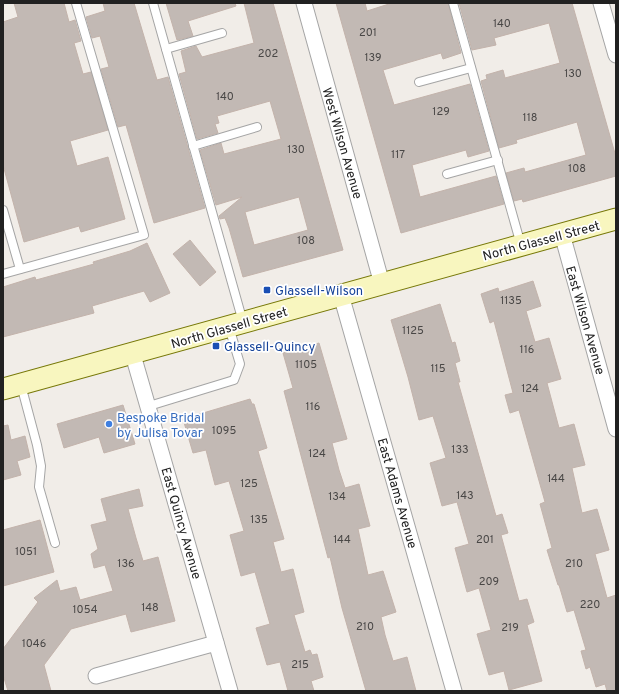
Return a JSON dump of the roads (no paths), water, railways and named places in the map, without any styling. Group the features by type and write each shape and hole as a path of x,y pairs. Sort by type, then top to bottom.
{"main road":[{"name":"North Glassell Street","path":"12,387 521,245 616,220"}],"street":[{"name":"West Wilson Avenue","path":"304,3 382,284"},
{"path":"601,3 616,55"},
{"name":"East Wilson Avenue","path":"562,234 616,429"},
{"name":"East Adams Avenue","path":"341,296 454,691"},
{"name":"East Quincy Avenue","path":"133,354 230,691"},
{"path":"96,676 216,642"}],"lane":[{"path":"3,274 144,235 76,3"},
{"path":"149,406 234,380 240,364 236,325 193,146 153,3"},
{"path":"453,3 521,245"},
{"path":"166,49 222,33"},
{"path":"419,82 471,68"},
{"path":"193,146 258,127"},
{"path":"447,174 498,160"},
{"path":"3,210 20,269"},
{"path":"12,387 37,445 41,466 39,487 55,543"}],"place":[{"name":"Glassell-Wilson","path":"267,290"},
{"name":"Glassell-Quincy","path":"216,346"},
{"name":"Bespoke Bridal by Julisa Tovar","path":"109,424"}]}
